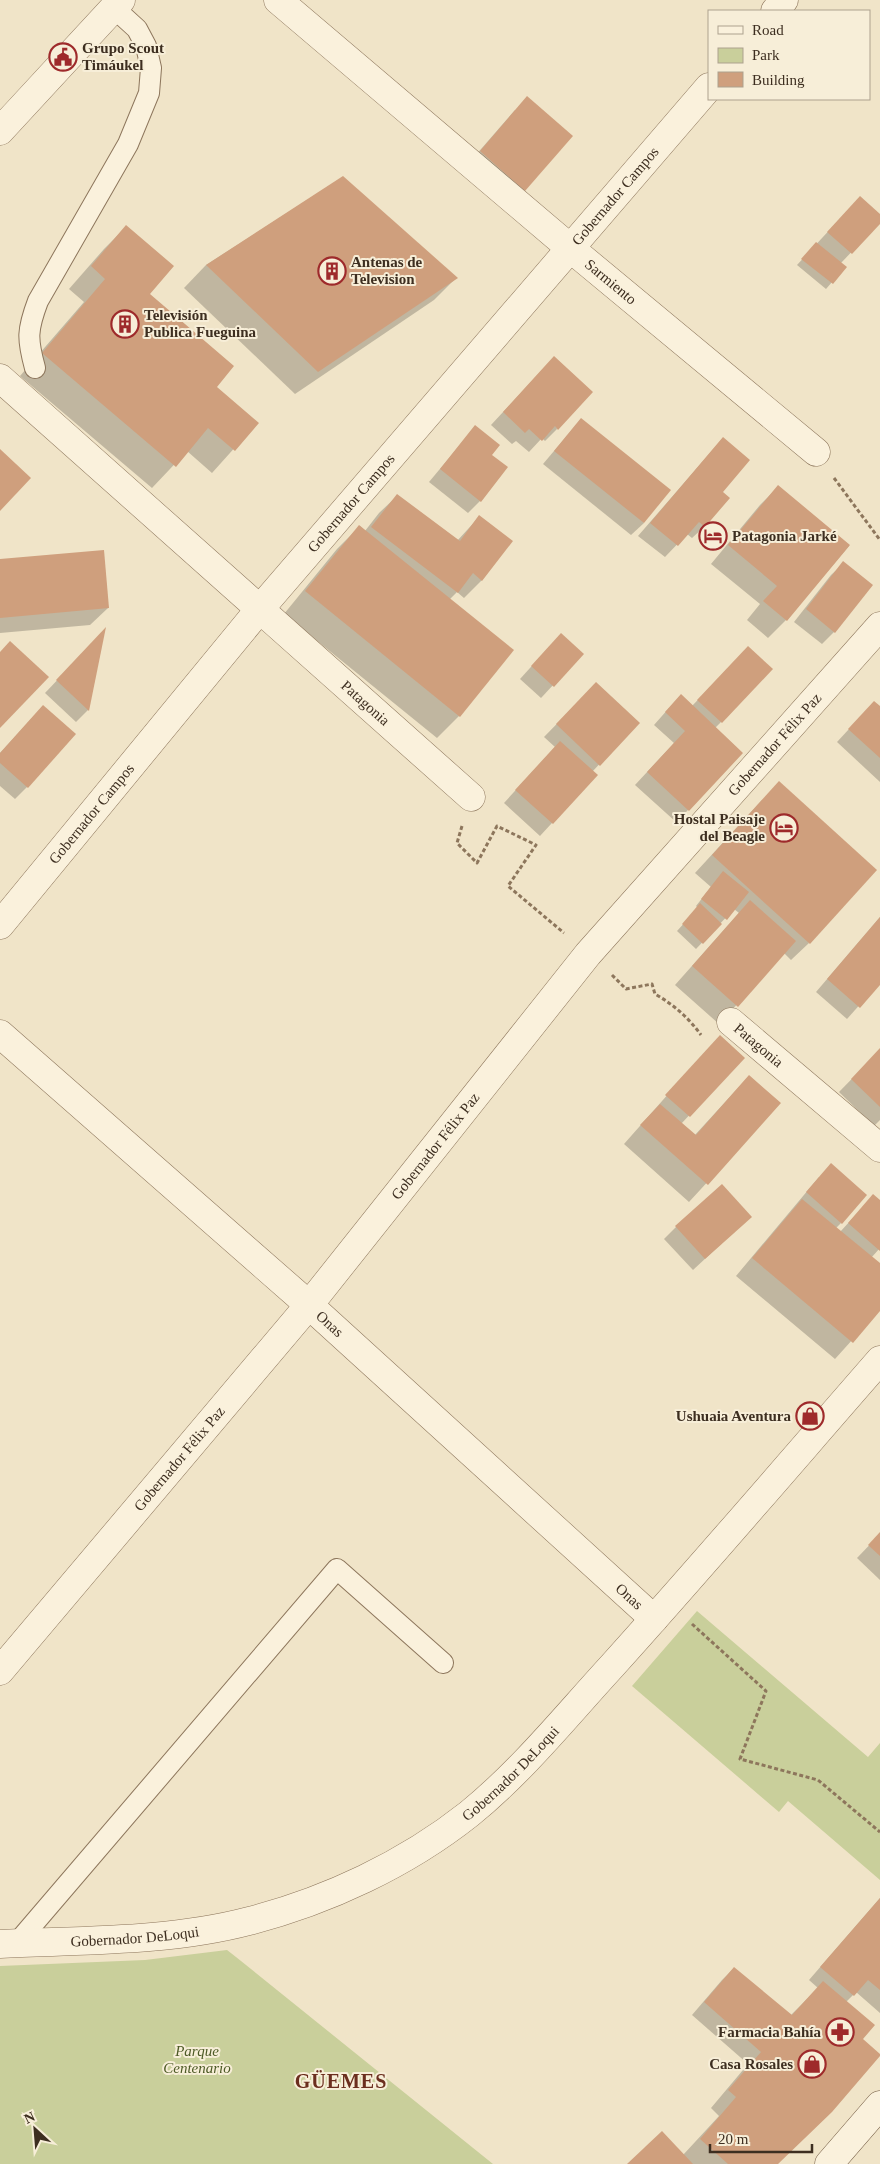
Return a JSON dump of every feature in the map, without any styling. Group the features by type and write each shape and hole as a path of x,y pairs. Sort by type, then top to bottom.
{"street":[{"name":"Sarmiento","path":"278,0 570,248 816,452"},
{"path":"775,10 784,0"},
{"path":"0,131 117,4"},
{"name":"Gobernador Campos","path":"0,925 259,610 708,88"},
{"name":"Patagonia","path":"0,378 471,797"},
{"name":"Gobernador Félix Paz","path":"0,1672 309,1305 588,954 880,626"},
{"name":"Patagonia","path":"731,1022 880,1148"},
{"name":"Onas","path":"0,1034 661,1611"},
{"name":"Gobernador DeLoqui","path":"8,1943 160,1936 248,1921 330,1894 371,1875 424,1845 468,1815 507,1781 661,1611 880,1360"},
{"path":"829,2164 880,2105"}],"lane":[{"path":"35,368 29,344 30,323 38,302 128,144 149,93 150,68 146,46 137,29 117,4"},
{"path":"8,1943 337,1570 443,1663"}],"path":[{"path":"816,452 880,540"},
{"path":"471,797 458,844 477,863 497,826 536,845 508,886 588,954"},
{"name":"Patagonia","path":"588,954 626,989 652,984 655,994 674,1005 691,1020 702,1036 731,1022"},
{"name":"Onas","path":"661,1611 766,1691 740,1759 818,1780 880,1832"}],"green space":[{"path":"697,1611 868,1757 880,1743 880,1880 788,1801 779,1812 632,1686"},
{"name":"Parque Centenario","path":"227,1950 493,2164 0,2164 0,1966 145,1960"}],"building":[{"path":"527,96 573,136 525,191 480,151"},
{"name":"Antenas de Television","path":"343,176 458,278 318,372 206,265"},
{"path":"860,196 880,214 880,224 852,254 827,232"},
{"name":"Televisión Publica Fueguina","path":"126,225 174,266 150,294 234,366 217,387 259,423 235,451 208,428 176,467 42,353 105,279 91,266"},
{"path":"816,242 847,267 833,284 801,259"},
{"path":"554,356 593,392 558,430 555,426 542,441 529,429 525,433 503,412"},
{"path":"581,418 671,490 644,523 554,451"},
{"path":"475,425 500,445 492,455 508,467 481,502 440,469"},
{"path":"723,437 750,460 723,492 730,498 705,527 699,522 678,546 650,523"},
{"path":"0,449 31,478 0,511"},
{"path":"778,485 850,545 787,621 763,601 777,586 728,545"},
{"path":"397,494 460,541 479,515 513,541 482,581 473,573 458,593 371,527"},
{"path":"359,525 514,650 460,717 305,591"},
{"path":"104,550 109,608 0,618 0,559"},
{"path":"843,561 873,585 835,633 806,609"},
{"path":"106,627 89,711 56,680"},
{"path":"561,633 584,654 554,687 531,666"},
{"path":"10,641 49,677 0,728 0,652"},
{"path":"748,646 773,669 722,723 697,700"},
{"path":"596,682 640,723 600,766 556,724"},
{"path":"681,694 743,753 689,811 647,772 685,731 665,712"},
{"path":"874,701 880,706 880,758 848,729"},
{"path":"43,705 76,734 28,788 0,763 0,753"},
{"path":"560,741 598,775 553,824 515,790"},
{"path":"779,781 877,870 810,944 712,855"},
{"path":"723,871 749,892 727,920 701,899"},
{"path":"750,900 796,941 738,1007 692,966"},
{"path":"700,903 722,924 703,944 682,924"},
{"path":"880,917 880,985 860,1008 827,979"},
{"path":"720,1035 745,1058 690,1117 665,1095"},
{"path":"880,1048 880,1107 851,1079"},
{"path":"749,1075 781,1103 708,1185 640,1125 660,1104 696,1135"},
{"path":"831,1163 867,1195 842,1224 806,1192"},
{"path":"722,1184 752,1217 705,1259 675,1226"},
{"path":"873,1194 880,1200 880,1251 848,1223"},
{"path":"802,1199 880,1263 880,1311 853,1343 752,1258"},
{"path":"880,1532 880,1556 868,1545"},
{"path":"880,1898 880,1990 868,1980 854,1996 820,1967"},
{"path":"734,1967 792,2015 823,1981 875,2025 863,2039 880,2056 832,2112 778,2164 728,2164 700,2139 736,2097 728,2090 761,2052 704,2002"},
{"path":"662,2131 693,2164 627,2164"}],"place":[{"name":"Grupo Scout Timáukel","path":"63,57"},
{"name":"Antenas de Television","path":"332,271"},
{"name":"Televisión Publica Fueguina","path":"125,324"},
{"name":"Patagonia Jarké","path":"713,536"},
{"name":"Hostal Paisaje del Beagle","path":"784,828"},
{"name":"Ushuaia Aventura","path":"810,1416"},
{"name":"Farmacia Bahía","path":"840,2032"},
{"name":"Casa Rosales","path":"812,2064"}],"district":[{"name":"GÜEMES","path":"341,2081"}]}
